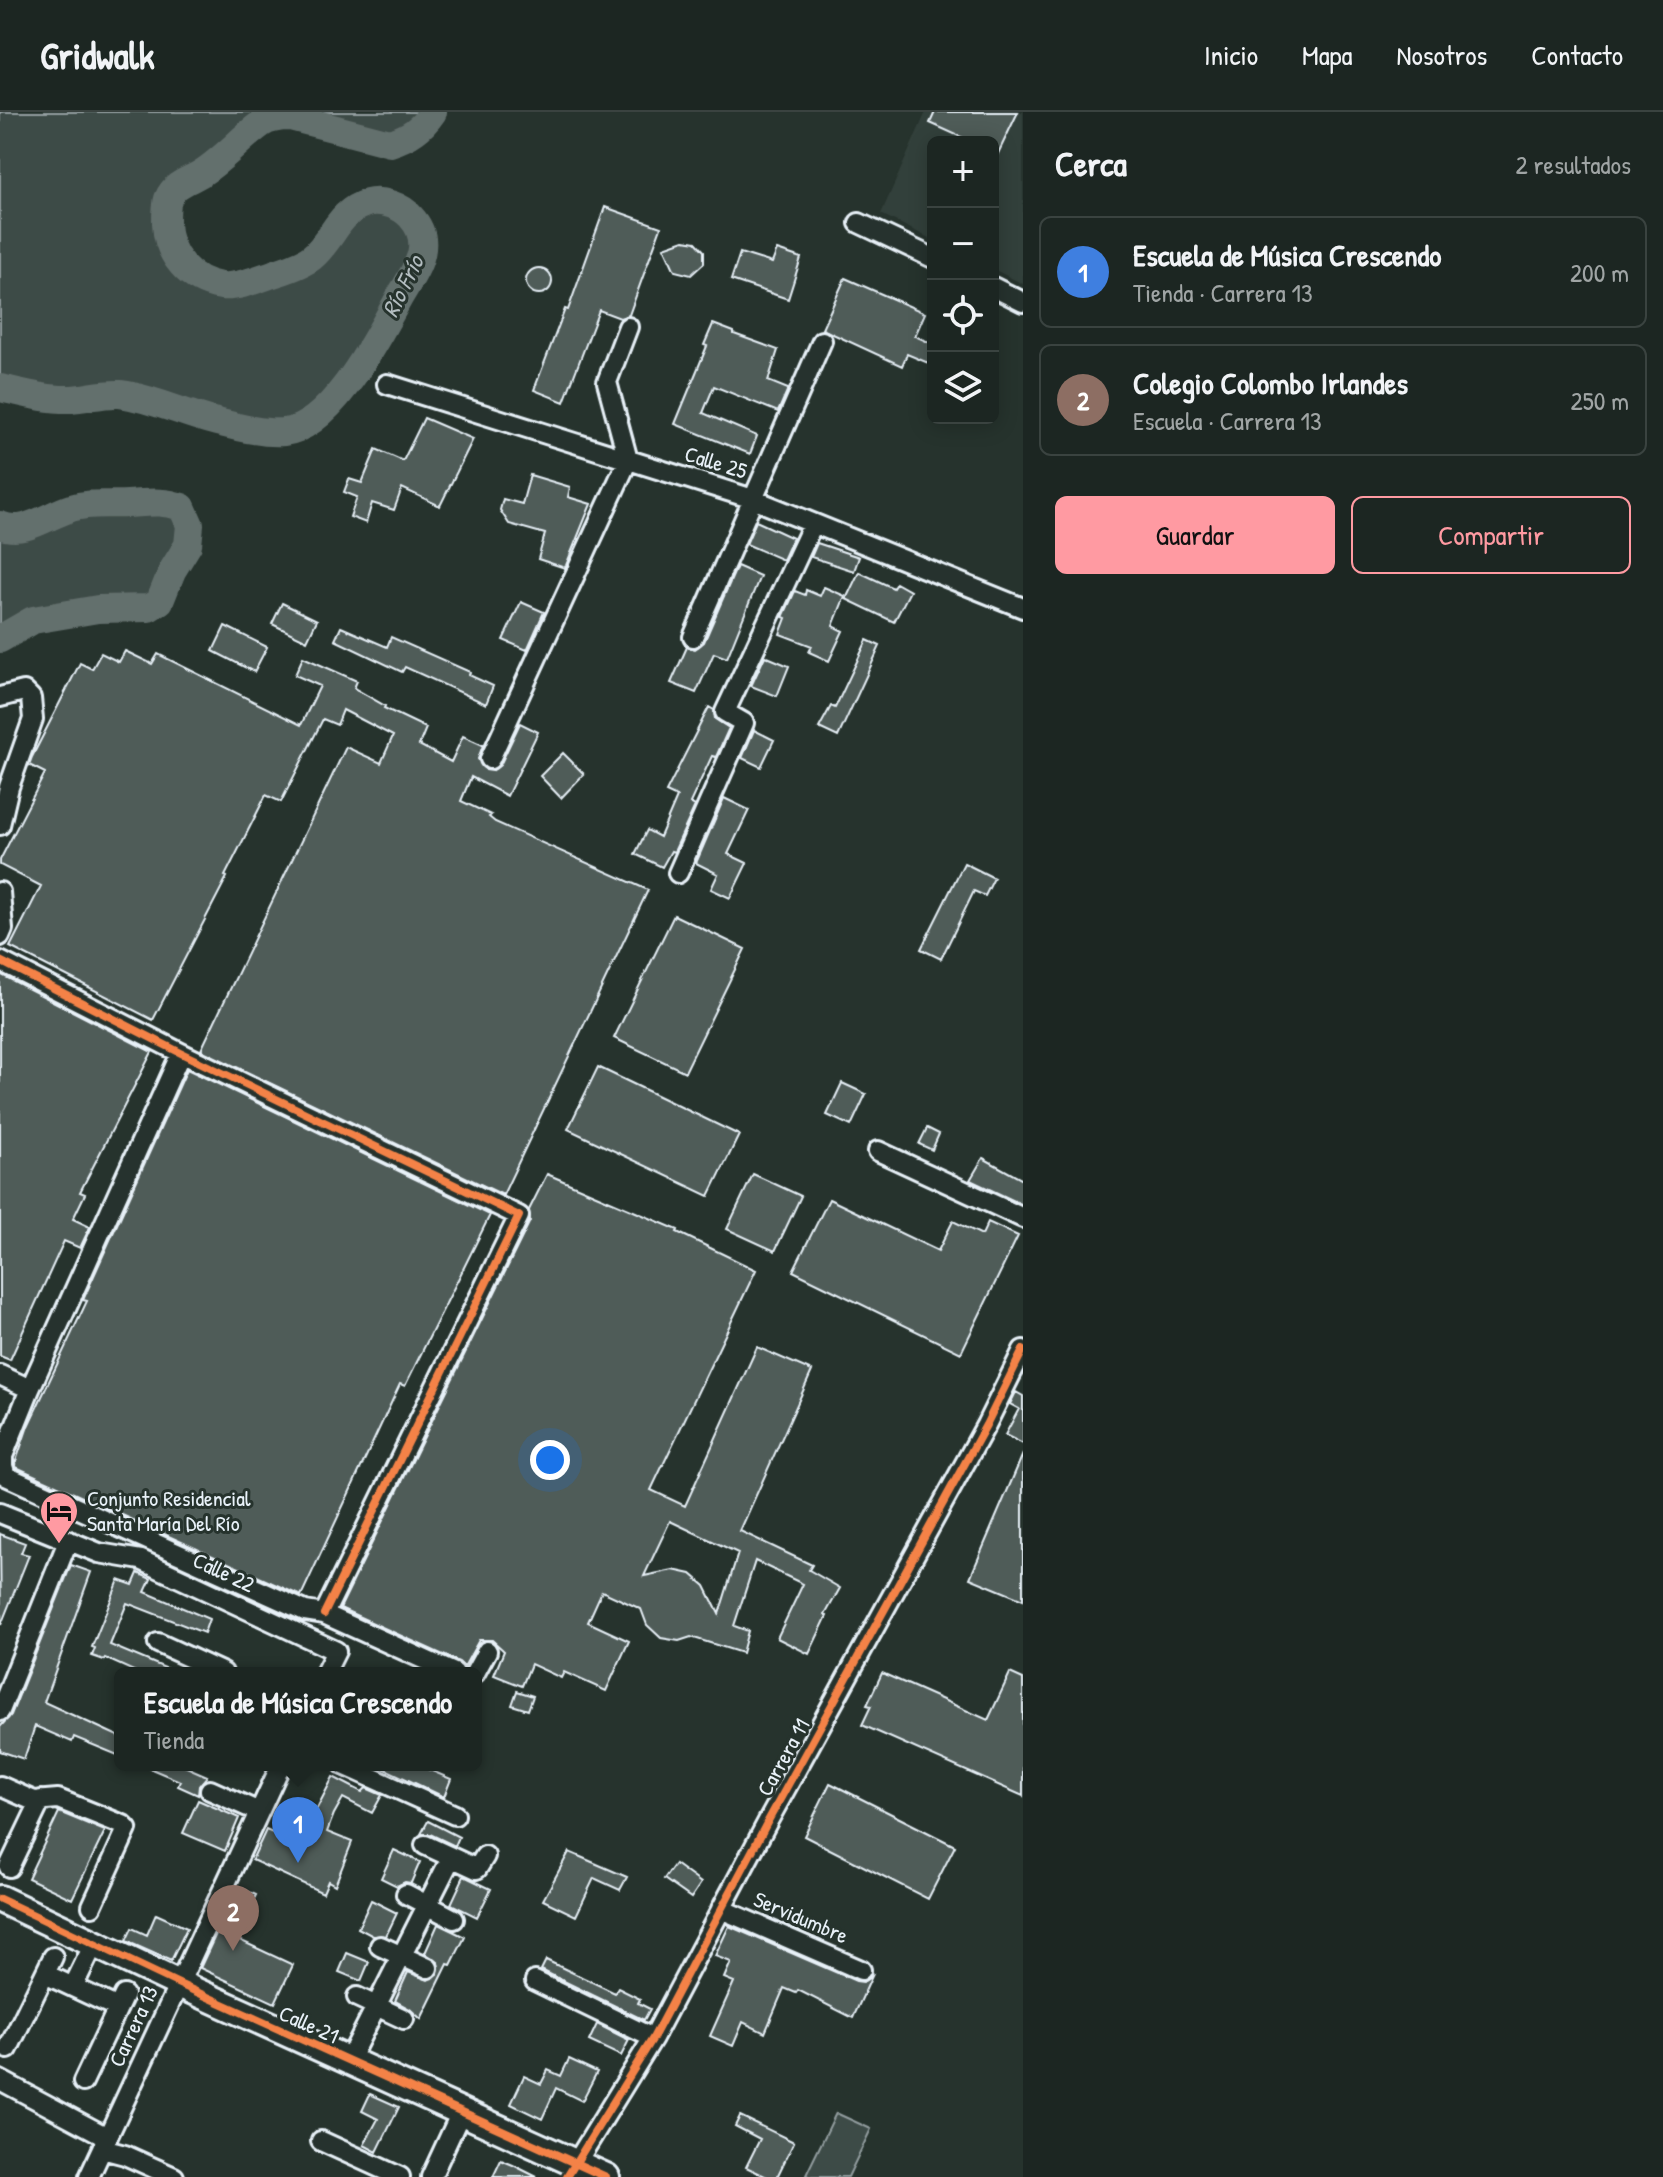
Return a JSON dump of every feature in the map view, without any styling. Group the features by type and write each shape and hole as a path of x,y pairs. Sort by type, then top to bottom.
{"street":[{"path":"859,223 927,255"},
{"path":"999,290 1023,302"},
{"path":"490,759 628,460 607,382 628,327"},
{"path":"693,637 822,341"},
{"name":"Calle 25","path":"387,384 753,499 1023,608"},
{"path":"678,873 744,723 725,712 813,524"},
{"path":"0,697 24,691 31,698 33,719 9,787 0,825"},
{"path":"0,892 3,929 0,936"},
{"path":"0,961 181,1053 519,1216 324,1614"},
{"path":"181,1053 30,1389 3,1456 6,1476 305,1611 324,1614 441,1667"},
{"path":"878,1151 1023,1218"},
{"name":"Carrera 11","path":"571,2170 653,2038 966,1463 1016,1381 1023,1350"},
{"path":"0,1375 30,1389"},
{"name":"Calle 22","path":"0,1513 99,1553 141,1560 336,1651 328,1667"},
{"path":"0,1711 68,1541"},
{"path":"158,1643 210,1667"},
{"path":"478,1667 487,1651"},
{"name":"Carrera 13","path":"89,2177 278,1771"},
{"path":"357,1771 455,1815"},
{"path":"0,1786 34,1801 58,1799 127,1829 92,1906"},
{"path":"210,1790 259,1812"},
{"path":"9,1867 41,1800"},
{"path":"425,1845 477,1869 485,1856"},
{"path":"348,2062 451,1858"},
{"path":"406,1894 454,1919"},
{"name":"Calle 21","path":"0,1899 348,2062 462,2110 571,2170 606,2177"},
{"name":"Servidumbre","path":"721,1909 861,1970"},
{"path":"73,1987 94,1944"},
{"path":"380,1946 428,1968"},
{"path":"8,2049 49,1966 73,1987 121,2002 83,2082"},
{"path":"535,1981 653,2038"},
{"path":"357,1997 404,2019"},
{"path":"0,2080 125,2155 174,2177"},
{"path":"431,2177 462,2110"},
{"path":"321,2141 400,2177"}],"shaded area":[{"path":"0,112 433,112 415,131 390,143 290,117 268,120 208,168 178,186 168,199 166,208 167,235 181,265 198,279 220,286 247,283 303,262 319,250 349,212 373,202 397,207 411,217 422,237 420,258 352,378 319,415 302,427 284,432 257,431 120,394 62,399 0,388"},
{"path":"926,112 1023,112 1023,284 999,272 999,136 927,136 927,237 881,214"},
{"path":"148,501 182,507 190,525 188,545 172,571 160,601 149,608 98,609 33,620 0,639 0,525 19,528 81,506"},
{"path":"836,2113 871,2129 848,2177 810,2177 806,2175"}],"building":[{"path":"935,112 1018,112 999,152 999,136 959,136 930,123"},
{"path":"605,207 661,227 629,315 620,318 599,310 564,402 534,390 565,309 568,310"},
{"path":"684,240 696,242 704,251 704,263 691,275 675,271 664,247"},
{"path":"777,250 801,258 788,299 731,280 740,253 772,263"},
{"path":"539,268 548,272 552,281 548,290 539,294 530,290 526,281 530,272"},
{"path":"845,278 925,313 915,336 927,341 927,362 907,354 902,366 822,329"},
{"path":"713,324 778,350 768,381 788,389 778,412 714,386 703,413 757,436 750,454 675,424"},
{"path":"424,418 473,439 440,506 402,488 394,510 372,503 366,523 350,517 357,497 344,492 349,479 362,483 376,449 403,461"},
{"path":"530,475 570,487 568,497 591,504 565,568 538,559 545,534 509,524 500,510 503,499 522,504"},
{"path":"756,521 793,538 783,560 746,544"},
{"path":"817,543 859,557 854,571 811,557"},
{"path":"737,566 760,576 727,658 714,653 696,693 671,683 687,647 695,649 704,642"},
{"path":"859,572 893,588 896,583 910,591 894,622 846,599"},
{"path":"824,587 845,596 833,626 843,631 829,661 809,652 812,646 780,634 786,618 783,617 795,591 805,595 806,590 820,596"},
{"path":"521,602 544,612 527,650 503,640"},
{"path":"282,603 317,620 307,641 272,624"},
{"path":"225,626 267,647 254,672 213,651"},
{"path":"341,627 387,647 391,637 470,672 469,675 493,686 486,704 405,667 402,672 335,640"},
{"path":"867,640 880,646 838,737 819,728 831,706 835,708"},
{"path":"125,651 152,664 158,654 301,725 320,686 295,675 303,657 357,681 354,688 384,708 426,728 419,745 451,762 463,736 483,745 478,759 486,770 492,771 500,765 520,723 538,732 507,796 471,777 461,801 491,815 489,817 495,822 648,890 503,1195 201,1050 346,747 381,763 393,736 343,710 337,725 323,719 281,802 266,795 153,1020 10,947 41,886 0,865 45,773 29,765 32,757 80,663 92,669 101,653 119,662"},
{"path":"765,656 789,666 777,696 751,686"},
{"path":"709,707 714,710 715,719 729,728 690,803 695,806 674,852 671,851 662,867 635,854 647,830 660,837 677,797 666,792"},
{"path":"754,730 774,740 761,767 742,758"},
{"path":"563,753 584,774 561,798 540,776"},
{"path":"724,798 749,810 728,854 747,863 730,898 711,889 718,874 696,863"},
{"path":"964,863 994,878 985,896 974,891 941,959 921,949"},
{"path":"674,915 745,949 685,1072 614,1038"},
{"path":"0,974 152,1052 80,1192 85,1194 73,1219 90,1227 80,1248 64,1241 10,1360 0,1356"},
{"path":"598,1067 739,1135 709,1196 568,1129"},
{"path":"187,1069 490,1215 405,1386 400,1384 301,1596 15,1464 28,1426 87,1301 83,1300"},
{"path":"842,1083 866,1094 851,1126 827,1115"},
{"path":"927,1128 939,1134 932,1150 919,1144"},
{"path":"983,1158 1023,1180 1023,1205 970,1180"},
{"path":"547,1174 678,1230 756,1270 651,1490 685,1506 757,1347 812,1371 740,1531 812,1565 809,1570 840,1588 809,1654 777,1638 803,1584 755,1561 734,1626 748,1631 742,1653 691,1637 679,1641 661,1638 647,1625 641,1609 602,1591 588,1622 629,1641 606,1691 564,1672 561,1678 531,1664 522,1686 494,1675 504,1651 492,1640 479,1640 464,1667 340,1608 530,1221 529,1210","holes":["670,1521 738,1553 719,1614 705,1586 691,1574 673,1570 644,1576"]},
{"path":"753,1174 801,1196 775,1251 727,1229"},
{"path":"829,1199 938,1251 953,1221 982,1235 988,1222 1018,1236 961,1353 793,1271"},
{"path":"1016,1392 1023,1396 1023,1444 1005,1435 1019,1409 1010,1404"},
{"path":"1023,1454 1023,1600 970,1578"},
{"path":"0,1534 25,1543 21,1553 29,1555 1,1625"},
{"path":"71,1565 91,1572 44,1702 114,1734 114,1754 74,1737 72,1742 35,1726 24,1759 0,1751 0,1727 11,1715"},
{"path":"138,1573 151,1579 145,1592 209,1619 204,1633 127,1603 110,1645 163,1667 125,1667 92,1656 95,1648 92,1647 119,1580 133,1585"},
{"path":"882,1673 988,1720 1010,1673 1023,1679 1023,1796 862,1725 871,1706 867,1705"},
{"path":"517,1691 533,1696 528,1710 512,1705"},
{"path":"156,1771 196,1771 207,1776 199,1786 198,1795 178,1786 180,1781"},
{"path":"390,1771 432,1771 451,1779 444,1797"},
{"path":"333,1777 362,1792 366,1788 382,1795 372,1813 343,1798 327,1832 352,1842 335,1885 328,1881 323,1893 252,1860 266,1830 298,1844 310,1815 313,1816"},
{"path":"830,1783 955,1846 928,1899 804,1836"},
{"path":"198,1800 239,1818 225,1851 183,1833"},
{"path":"59,1812 105,1831 72,1899 28,1878"},
{"path":"428,1821 459,1837 455,1846 430,1834 421,1834"},
{"path":"394,1850 420,1862 411,1883 397,1886 381,1878"},
{"path":"569,1852 627,1877 620,1890 594,1878 576,1916 543,1900"},
{"path":"675,1864 701,1883 691,1898 664,1879"},
{"path":"464,1876 491,1889 477,1917 451,1904"},
{"path":"238,1887 256,1895 235,1938 293,1965 275,2003 200,1968"},
{"path":"371,1900 397,1913 386,1936 373,1936 358,1928"},
{"path":"156,1914 187,1928 171,1961 126,1941 132,1928 147,1935"},
{"path":"438,1924 465,1937 421,2019 395,2001 408,1972 428,1980 438,1974 438,1962 425,1953"},
{"path":"729,1926 856,1981 863,1982 872,1976 853,2018 798,1990 796,1993 784,1988 765,2033 743,2022 733,2046 710,2036 734,1982 724,1978 731,1962 715,1956"},
{"path":"347,1953 369,1962 361,1981 339,1972"},
{"path":"546,1960 615,1993 618,1988 640,1999 638,2003 650,2009 644,2020 541,1970"},
{"path":"597,2024 629,2040 621,2056 589,2041"},
{"path":"569,2059 597,2072 582,2101 556,2088 542,2119 511,2104 524,2076 541,2084 548,2070 561,2076"},
{"path":"370,2094 399,2107 377,2152 364,2145 378,2119 362,2111"},
{"path":"740,2116 794,2142 777,2177 767,2177 746,2167 760,2139 735,2126"},
{"path":"501,2160 513,2165 537,2177 493,2177"}],"waterway":[{"name":"Río Frío","path":"0,388 62,399 120,394 257,431 284,432 302,427 336,398 379,334 420,258 422,237 418,227 407,213 397,207 379,202 367,203 349,212 312,257 247,283 221,286 199,279 175,256 167,235 168,199 178,186 208,168 271,119 290,117 390,143 415,131 433,112"},
{"name":"Río Frío","path":"0,525 9,528 27,526 85,505 154,502 182,507 190,525 188,545 172,571 160,601 149,608 98,609 33,620 0,639"}],"cycle path":[{"path":"0,961 181,1053 519,1216 324,1614"},
{"path":"567,2177 653,2038 768,1821 986,1425 1023,1350"},
{"path":"0,1899 179,1984 606,2177"}],"place":[{"name":"Conjunto Residencial Santa María Del Río","path":"59,1545"},
{"name":"Escuela de Música Crescendo","path":"298,1863"},
{"name":"Colegio Colombo Irlandes","path":"233,1951"}]}
